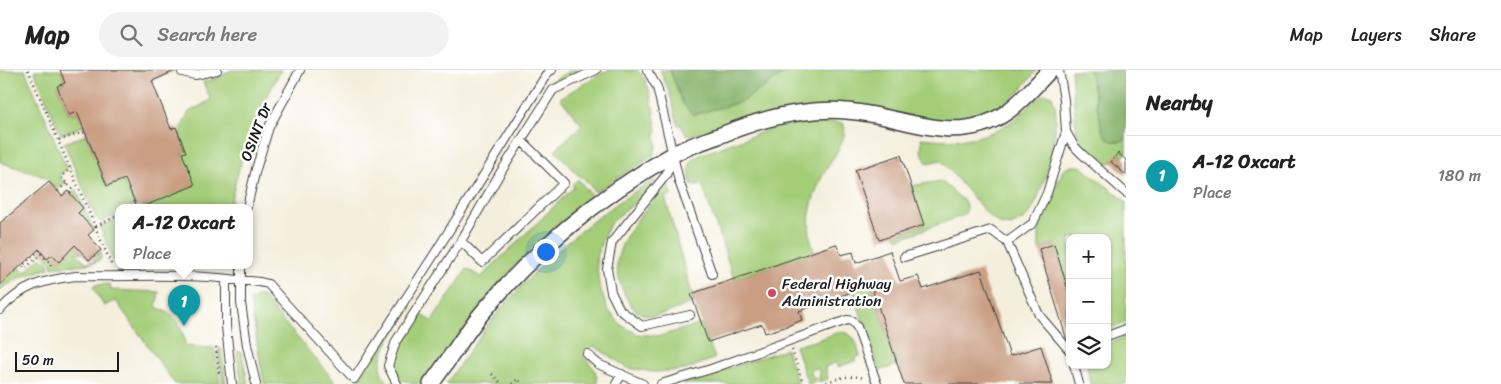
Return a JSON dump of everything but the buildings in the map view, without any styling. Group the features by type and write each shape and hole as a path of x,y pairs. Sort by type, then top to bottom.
{"street":[{"path":"432,384 477,320 521,270 580,215 674,154 750,124 804,112 845,111 867,113 932,128 954,130 975,126 990,122 1006,113 1024,98 1050,70"}],"lane":[{"path":"182,72 195,75 217,70"},
{"name":"OSINT Dr","path":"248,204 269,127 300,70"},
{"path":"0,310 20,291 40,282 76,276 215,277 242,281 256,280 268,284 354,379 548,72 552,70"},
{"path":"397,384 388,366 396,341 461,241 499,174 553,90 596,70"},
{"path":"1007,242 1034,223 1047,192 1066,132 1064,100 1059,70"},
{"path":"649,71 657,87 682,192 712,274"},
{"path":"1066,132 1074,146 1126,193"},
{"path":"461,241 482,262 564,183 521,140"},
{"path":"674,154 666,175 612,242 607,268 611,292 620,310 642,326 690,314"},
{"path":"904,257 991,230 1007,242 1039,315 1066,345"},
{"path":"241,269 242,311 256,384"},
{"path":"226,279 226,326 232,384"},
{"path":"661,384 711,369 847,320 852,321 860,334 877,384"},
{"path":"1111,335 1126,329"},
{"path":"587,354 598,364 643,384"},
{"path":"1075,369 1079,384"},
{"path":"616,384 622,374"}],"path":[{"path":"28,70 112,267"},
{"path":"59,140 85,132"},
{"path":"70,193 73,190 61,177 71,168"},
{"path":"58,191 67,183"},
{"path":"96,226 115,217"},
{"path":"40,250 22,266 25,269 41,254 50,263 52,270"},
{"path":"789,340 803,384"},
{"path":"216,347 220,376"},
{"path":"492,374 502,384"},
{"path":"822,384 856,376 870,377"},
{"path":"512,384 518,379 523,384"}],"green space":[{"path":"0,70 25,70 67,169 59,176 65,183 57,190 45,177 0,162"},
{"path":"34,70 60,70 65,83 57,86 69,115 77,112 83,126 61,135"},
{"path":"231,70 281,70 264,102 250,137 238,172 231,204 149,204 194,185 182,153 186,151 179,133 189,112 211,100 203,82 218,78"},
{"path":"572,70 584,70 550,87 549,82"},
{"path":"608,70 637,70 646,82 657,131 655,132 657,145 653,156 595,192 583,177 578,175 555,150 582,125 560,98"},
{"path":"660,70 671,70 683,104 776,78 790,70 1037,70 1018,93 999,109 977,120 953,123 904,115 871,107 693,135 686,134 680,124 678,125 669,91"},
{"path":"670,70 790,70 741,102 693,115 683,104"},
{"path":"1071,70 1089,70 1103,133 1119,142 1126,139 1126,153 1123,157 1118,153 1111,162 1104,165 1082,144 1077,136"},
{"path":"1089,70 1126,70 1126,139 1113,141 1108,139 1103,133"},
{"path":"1045,94 1051,95 1055,105 1056,119 1051,154 1041,189 1030,213 1026,217 1011,226 999,224 986,213 941,160 927,163 921,150 921,138 958,140 993,132 1015,119 1033,102"},
{"path":"814,121 843,123 845,129 841,144 821,179 812,205 809,228 814,252 734,279 702,184 692,186 689,169 692,161 700,155 773,128"},
{"path":"86,135 107,186 123,180 135,204 115,204 115,216 100,222 95,216 64,143"},
{"path":"1072,166 1080,166 1126,201 1126,323 1111,328 1111,234 1066,234 1066,283 1054,244 1039,249 1039,229 1063,170"},
{"path":"578,179 591,195 589,197 591,199 561,223 514,267 482,305 432,372 429,371 418,384 412,384 404,380 402,382 397,374 396,356 405,338 422,315 432,321 467,269 481,277 574,187 572,185"},
{"path":"654,180 656,182 636,202 611,222 602,240 596,259 599,285 608,310 621,325 637,334 660,336 701,324 715,358 685,370 654,372 628,368 594,346 583,357 594,369 597,384 446,384 500,310 553,255 611,207"},
{"path":"941,181 965,202 967,209 964,215 898,239 896,235 924,225 911,186"},
{"path":"669,185 672,195 665,197 694,302 661,314 642,314 628,301 620,281 617,261 629,231 639,217"},
{"path":"76,189 94,230 78,213 83,208 71,194"},
{"path":"115,219 115,262 114,261 100,227"},
{"path":"75,245 82,253 75,252 86,262 93,262 101,253 101,259 92,263 86,264 52,267 52,263 47,259 52,255 59,262"},
{"path":"101,249 101,253 89,260"},
{"path":"41,257 49,264 49,268 20,278 2,288 0,287 0,277 20,267 25,272"},
{"path":"869,280 897,365 879,371 852,287"},
{"path":"110,284 111,290 159,292 156,307 168,313 177,322 183,333 185,346 214,348 220,384 175,384 116,301 104,306 93,287 94,285"},
{"path":"261,295 337,384 264,384 250,300"},
{"path":"408,304 412,307 391,337 381,361 381,370 389,384 355,384"},
{"path":"839,332 852,336 860,356 855,358 855,361 838,367 836,362 825,367 828,379 819,382 818,368 810,370 817,382 808,384 795,346"},
{"path":"1126,337 1126,384 1090,384 1088,369 1111,369 1111,343"},
{"path":"219,348 221,348 226,384 223,384 218,357"},
{"path":"786,349 798,384 682,384"},
{"path":"238,351 242,353 248,384 242,384"}],"place":[{"name":"Federal Highway Administration","path":"772,293"},
{"name":"A-12 Oxcart","path":"184,326"}]}
